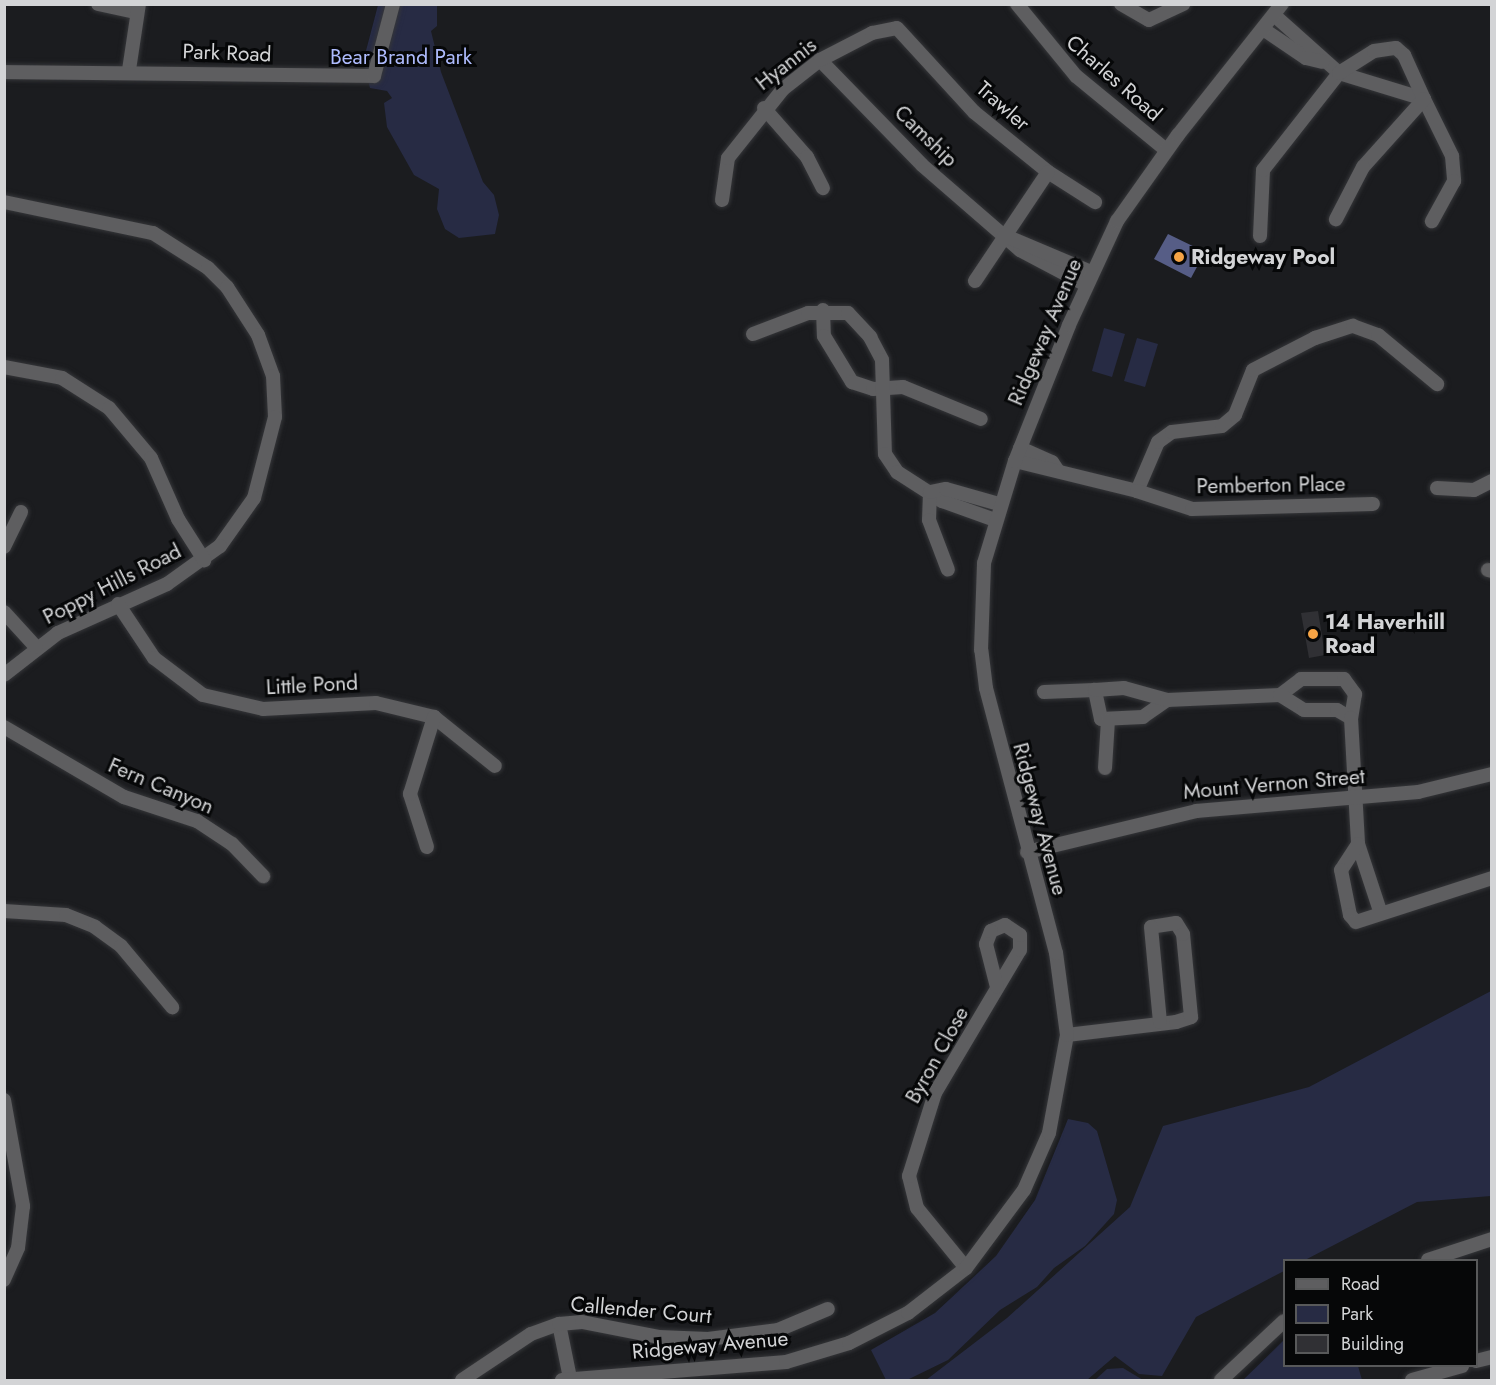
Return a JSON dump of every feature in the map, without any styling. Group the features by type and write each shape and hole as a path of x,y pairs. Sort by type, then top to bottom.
{"street":[{"path":"98,4 138,8 129,70"},
{"name":"Park Road","path":"4,72 129,70 374,76 393,4"},
{"name":"Charles Road","path":"1017,4 1076,76 1166,150"},
{"path":"1121,4 1149,20 1184,4"},
{"path":"1278,10 1323,62 1340,73 1424,99"},
{"name":"Ridgeway Avenue","path":"566,1379 762,1365 819,1354 880,1329 966,1268 1008,1215 1038,1160 1063,1071 1067,1035 1056,953 993,725 981,650 984,563 999,504 1020,448 1089,279 1117,221 1166,150 1278,10"},
{"name":"Hyannis","path":"722,200 728,158 764,108 820,60 872,33 897,28"},
{"name":"Trawler","path":"897,28 974,112 1048,172 1095,202"},
{"path":"1263,28 1306,58 1323,62"},
{"path":"1260,236 1263,170 1340,73 1380,48 1396,48 1404,55 1452,156 1454,181 1432,221"},
{"name":"Camship","path":"820,60 922,165 1008,237 1020,250 1089,279"},
{"path":"1336,219 1363,167 1424,99"},
{"path":"764,108 807,157 823,188"},
{"path":"975,281 1008,237 1048,172"},
{"name":"Poppy Hills Road","path":"4,202 142,230 167,240 217,276 252,322 274,385 275,417 268,455 254,498 240,522 204,560 166,584 118,604 36,647 4,675"},
{"path":"823,310 824,336 845,376 860,386 917,391 981,419"},
{"path":"753,334 823,310 849,313 864,328 882,360 885,454 907,482 930,492 942,501 995,520"},
{"path":"1137,491 1158,442 1172,432 1222,426 1235,415 1253,370 1315,338 1353,326 1378,335 1437,384"},
{"path":"4,367 62,378 109,408 151,458 178,519 204,560"},
{"path":"1020,448 1052,462 1058,471"},
{"name":"Pemberton Place","path":"1015,461 1137,491 1192,509 1373,504"},
{"path":"1437,488 1474,490 1491,481"},
{"path":"930,492 946,489 999,504"},
{"path":"930,492 929,520 948,570"},
{"path":"4,547 21,512"},
{"name":"Little Pond","path":"118,604 154,658 202,694 263,710 294,710 331,702 376,703 434,717 495,766"},
{"path":"4,612 36,647"},
{"path":"1280,695 1301,679 1344,679 1355,694 1351,718 1352,797 1358,844 1380,911"},
{"path":"1044,692 1124,688 1167,700 1280,695 1304,710 1337,710 1351,718"},
{"path":"1095,690 1097,712 1108,720 1143,717 1167,700"},
{"path":"427,848 410,794 434,717"},
{"path":"1105,768 1108,720"},
{"name":"Fern Canyon","path":"4,727 124,797 197,821 232,844 263,876"},
{"name":"Mount Vernon Street","path":"1027,852 1196,811 1418,792 1491,774"},
{"path":"1358,844 1341,870 1350,915 1365,922 1380,911 1491,878"},
{"path":"4,911 66,915 95,927 121,946 172,1007"},
{"path":"1067,1035 1160,1022 1191,1017 1183,934 1176,923 1151,927 1160,1022"},
{"name":"Byron Close","path":"966,1268 917,1208 909,1176 935,1093 997,987"},
{"path":"4,1100 23,1206 18,1248 4,1280"},
{"path":"1431,1259 1491,1239"},
{"name":"Callender Court","path":"462,1380 531,1334 559,1324 582,1322 658,1337 708,1339 778,1330 828,1309"},
{"path":"1221,1380 1283,1322"},
{"path":"559,1324 566,1379"},
{"path":"1412,1380 1455,1367"}],"green space":[{"name":"Bear Brand Park","path":"378,5 437,5 437,26 431,31 441,72 483,182 494,195 499,215 495,234 459,238 445,229 437,209 439,189 414,175 387,127 384,103 392,98 387,91 370,88 363,62"},
{"path":"1104,328 1125,334 1112,377 1092,371"},
{"path":"1137,338 1158,344 1145,387 1124,381"},
{"path":"1491,991 1491,1196 1417,1202 1307,1259 1283,1259 1283,1272 1196,1317 1162,1376 1139,1374 1115,1356 1087,1380 926,1380 1007,1318 1130,1207 1163,1126 1309,1087"},
{"path":"1068,1119 1088,1123 1097,1131 1117,1200 1114,1214 1085,1246 1054,1268 1037,1287 1000,1310 948,1360 907,1380 886,1380 871,1350 935,1313 996,1256 1035,1200"},
{"path":"1283,1341 1283,1367 1358,1367 1362,1380 1243,1380"},
{"path":"1123,1368 1143,1380 1095,1380 1107,1369"}],"shaded area":[{"name":"Ridgeway Pool","path":"1168,234 1205,252 1191,278 1154,259"}],"building":[{"name":"14 Haverhill Road","path":"1318,611 1325,655 1309,658 1301,613"}],"place":[{"name":"Ridgeway Pool","path":"1179,257"},
{"name":"14 Haverhill Road","path":"1313,634"}]}
